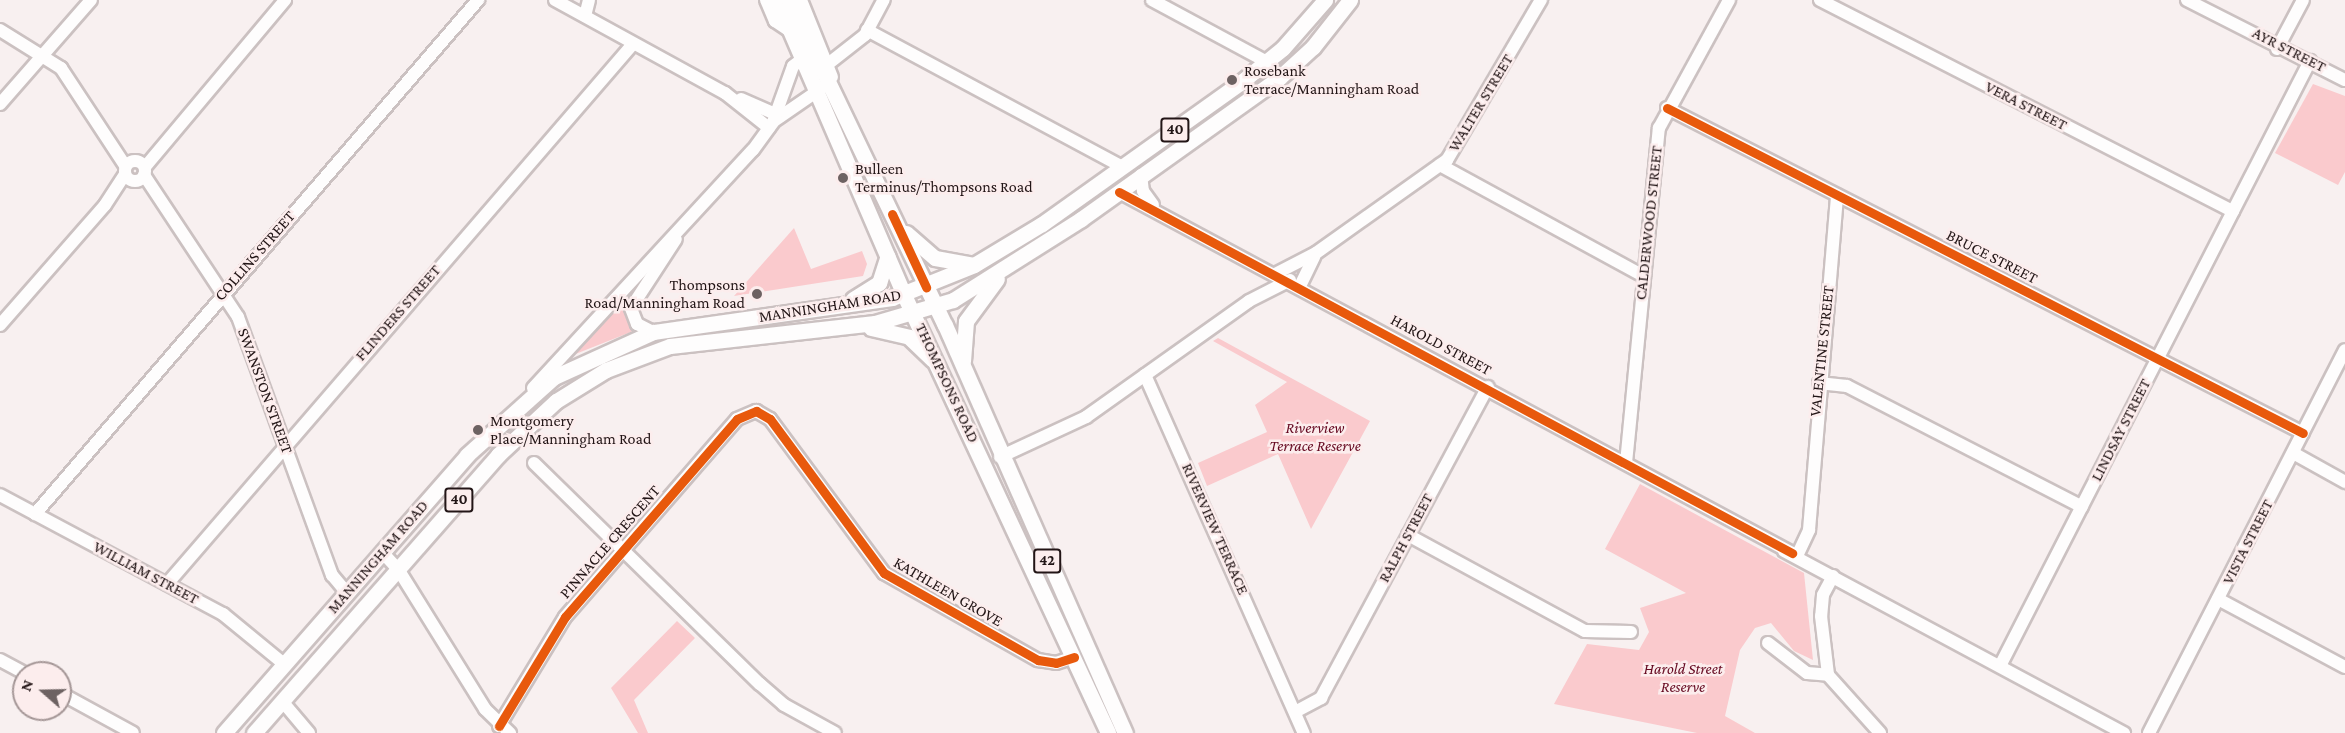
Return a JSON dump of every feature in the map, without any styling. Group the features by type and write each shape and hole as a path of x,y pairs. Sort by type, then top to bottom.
{"main road":[{"name":"THOMPSONS ROAD","path":"777,0 790,31 807,55"},
{"name":"THOMPSONS ROAD","path":"789,0 807,55 904,295 946,376 1081,654 1125,733"},
{"name":"MANNINGHAM ROAD","path":"224,733 382,552 516,407 573,366 653,333 831,308 904,295 974,265 1123,167 1267,62 1325,0"},
{"name":"MANNINGHAM ROAD","path":"248,733 259,728 526,426 588,379 649,352 692,341 847,327 915,315 936,307 1003,272 1119,192 1296,63 1350,0"},
{"name":"THOMPSONS ROAD","path":"821,87 837,97 963,367 1081,654 1108,733"},
{"path":"892,214 927,254 974,265"},
{"path":"831,308 874,287 888,256"},
{"path":"963,367 966,321 1003,272"},
{"path":"847,327 909,338 946,376"}],"street":[{"path":"0,104 91,0"},
{"path":"0,326 285,0"},
{"name":"COLLINS STREET","path":"35,514 223,292 478,0"},
{"path":"555,0 775,120"},
{"path":"585,16 589,0"},
{"name":"THOMPSONS ROAD","path":"766,0 775,21 790,31"},
{"name":"THOMPSONS ROAD","path":"801,0 828,64 837,97"},
{"path":"828,64 867,30 884,0"},
{"path":"1152,0 1267,62"},
{"name":"WALTER STREET","path":"1272,270 1316,253 1440,165 1453,153 1541,0"},
{"name":"CALDERWOOD STREET","path":"1626,463 1658,134 1667,108 1729,0"},
{"name":"VERA STREET","path":"1820,0 2233,211"},
{"name":"AYR STREET","path":"2187,0 2278,45 2307,66 2345,81"},
{"path":"2278,45 2302,0"},
{"name":"SWANSTON STREET","path":"0,30 61,68 223,292 238,317 332,575 347,593"},
{"path":"867,30 1123,167"},
{"name":"FLINDERS STREET","path":"166,584 284,444 633,44"},
{"path":"775,120 807,55"},
{"name":"LINDSAY STREET","path":"2000,666 2307,66"},
{"path":"516,407 692,216 775,120 821,87"},
{"name":"BRUCE STREET","path":"1667,108 2303,433"},
{"path":"1440,165 1644,276"},
{"path":"1141,176 1143,191 1156,208"},
{"name":"HAROLD STREET","path":"1119,192 1156,208 1272,270 2124,733"},
{"name":"VALENTINE STREET","path":"1798,556 1808,535 1819,383 1837,195"},
{"path":"653,333 634,320 633,301 692,216"},
{"name":"WALTER STREET","path":"1295,283 1316,253"},
{"path":"1249,301 1272,270"},
{"path":"1000,457 1078,422 1249,301 1295,283"},
{"name":"VISTA STREET","path":"2149,733 2345,350"},
{"name":"RIVERVIEW TERRACE","path":"1145,375 1306,732"},
{"path":"1819,383 1847,386 2082,507"},
{"name":"RALPH STREET","path":"1298,710 1325,688 1488,387"},
{"name":"PINNACLE CRESCENT","path":"505,730 559,624 737,419 756,411 770,419"},
{"name":"KATHLEEN GROVE","path":"770,419 884,573 1038,660 1056,663 1081,654"},
{"path":"2293,453 2345,482"},
{"path":"534,463 768,691 835,733"},
{"name":"WILLIAM STREET","path":"0,495 232,620 284,664"},
{"path":"1408,535 1586,631 1631,632"},
{"path":"382,552 394,574 505,730"},
{"path":"1833,575 1823,595 1821,616 1828,675 1880,733"},
{"path":"2218,599 2345,667"},
{"path":"1768,643 1807,673 1828,675"},
{"path":"72,700 133,733"},
{"path":"282,701 309,733"}],"green space":[{"path":"2313,84 2345,96 2345,172 2338,185 2275,153"},
{"path":"794,228 811,269 862,251 867,264 863,276 734,296"},
{"path":"619,299 636,330 573,355 572,353"},
{"name":"Riverview Terrace Reserve","path":"1218,338 1370,421 1311,529 1278,454 1207,486 1198,463 1267,432 1255,405 1287,382 1213,341"},
{"name":"Harold Street Reserve","path":"1640,484 1804,573 1813,660 1794,651 1771,623 1755,628 1740,650 1725,716 1755,733 1697,733 1554,704 1587,644 1639,650 1649,632 1640,608 1686,593 1605,549"},
{"path":"677,621 695,638 634,700 648,733 638,733 611,688"}],"cycle path":[{"path":"1667,108 2303,433"},
{"path":"1119,192 1792,553"},
{"path":"892,214 926,287"},
{"path":"499,726 565,617 737,419 756,411 770,419 884,573 1038,660 1056,663 1074,657"}],"place":[{"name":"Rosebank Terrace/Manningham Road","path":"1232,80"},
{"name":"Bulleen Terminus/Thompsons Road","path":"843,178"},
{"name":"Thompsons Road/Manningham Road","path":"757,294"},
{"name":"Montgomery Place/Manningham Road","path":"478,430"}]}
